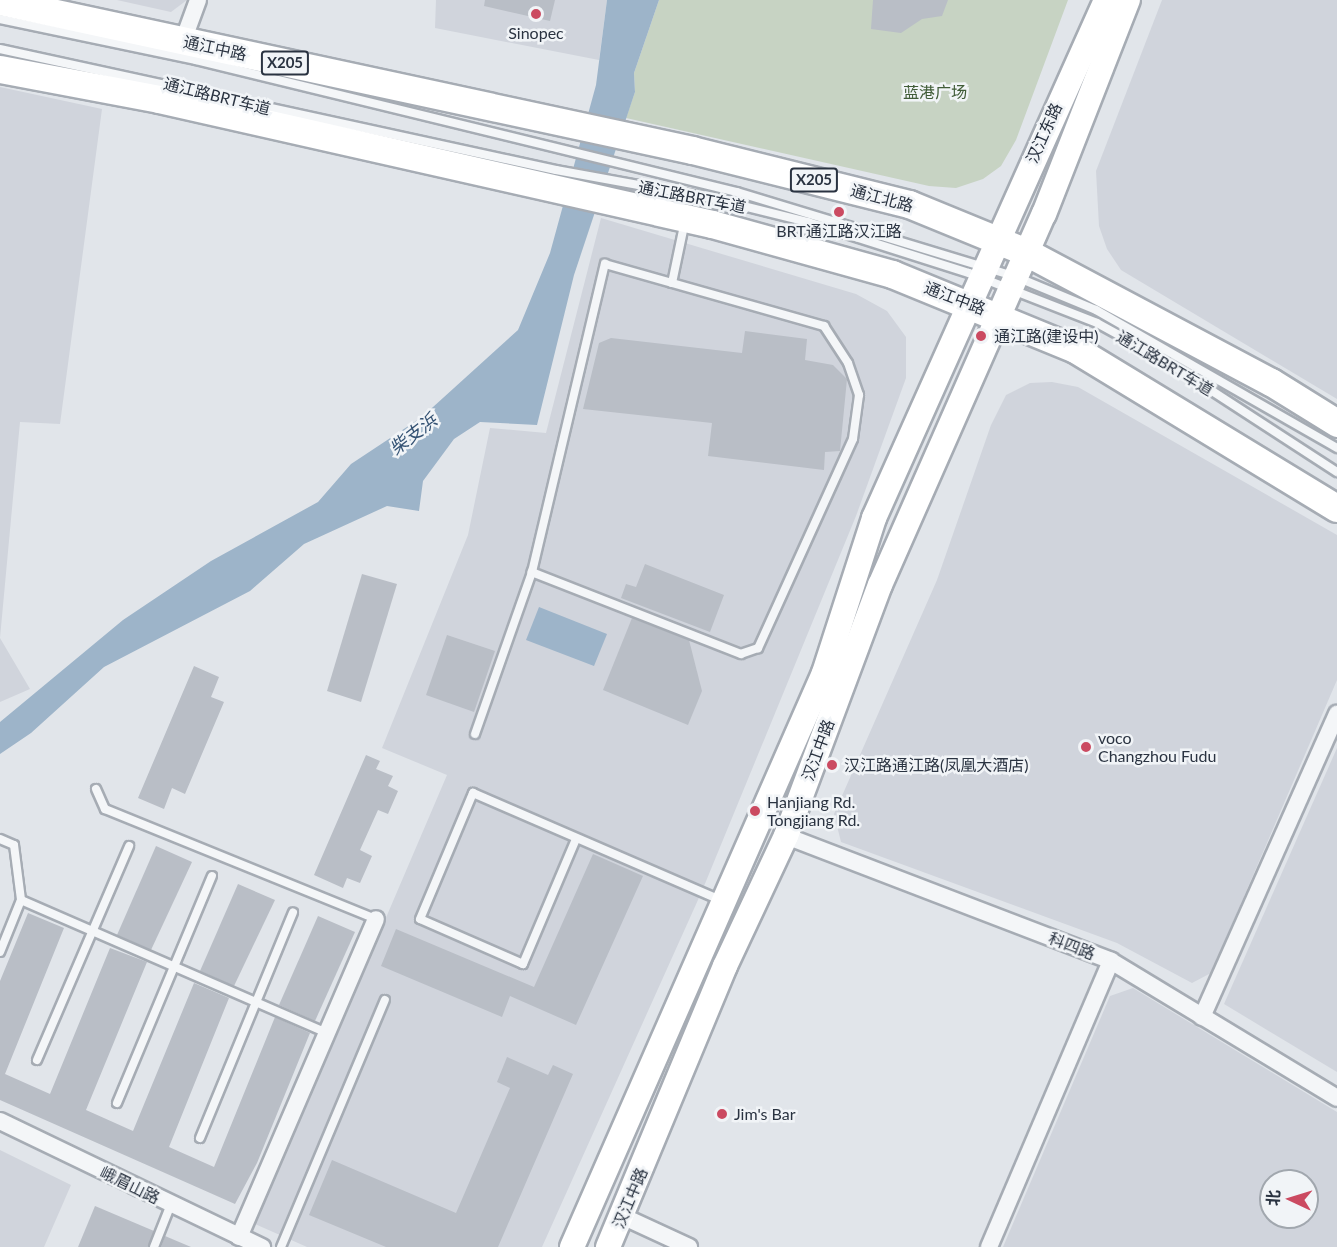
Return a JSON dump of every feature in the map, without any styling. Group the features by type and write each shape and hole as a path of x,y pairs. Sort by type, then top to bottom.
{"main road":[{"name":"汉江东路","path":"984,273 1106,0"},
{"name":"汉江东路","path":"1026,252 1083,123 1128,0"},
{"name":"通江中路","path":"0,1 626,136"},
{"path":"0,69 550,178"},
{"name":"通江北路","path":"626,136 909,204 1026,252"},
{"name":"通江中路","path":"550,178 607,190 686,218 839,257 971,304 1075,349 1337,508"},
{"name":"汉江中路","path":"608,1247 725,966 786,836 880,585 1026,252"},
{"path":"1026,252 1271,382 1337,423"},
{"name":"汉江中路","path":"572,1247 824,673 874,518 984,273"}],"street":[{"path":"183,41 198,0"},
{"path":"1202,1017 1337,714"},
{"name":"科四路","path":"786,836 1111,961 1337,1098"},
{"path":"239,1237 376,919"},
{"path":"989,1247 1111,961"},
{"name":"峨眉山路","path":"0,1121 262,1247"},
{"path":"622,1216 689,1247"}],"lane":[{"name":"通江路BRT车道","path":"0,19 195,60 566,153 737,192 1096,310 1337,448"},
{"name":"通江路BRT车道","path":"0,49 550,178"},
{"name":"通江路BRT车道","path":"607,190 715,199 808,222 984,273"},
{"path":"672,283 686,218"},
{"path":"475,734 532,572 605,264 824,326 848,363 859,395 853,439 758,648 741,654 532,572"},
{"name":"通江路BRT车道","path":"1012,282 1097,323 1166,361 1337,472"},
{"path":"96,789 105,809 376,919"},
{"path":"576,839 523,964 420,919 473,793 725,902"},
{"path":"0,839 14,844 21,900 0,952"},
{"path":"37,1060 129,846"},
{"path":"117,1103 212,876"},
{"path":"21,900 327,1033"},
{"path":"200,1138 293,912"},
{"path":"281,1247 385,1000"},
{"path":"154,1247 171,1204"}],"shaded area":[{"path":"117,0 187,0 171,12"},
{"path":"436,0 607,0 599,60 435,28"},
{"path":"1162,0 1337,0 1337,399 1121,270 1107,249 1099,226 1096,171"},
{"path":"0,87 102,109 60,424 20,422 0,638"},
{"path":"601,218 856,294 887,311 906,337 906,378 856,516 702,891 542,1247 307,1247 255,1224 447,775 382,748 468,535 490,428 546,433"},
{"name":"voco Changzhou Fudu","path":"1052,382 1078,387 1337,535 1337,680 1211,973 1192,983 1117,943 841,842 834,814 937,580 991,425 1006,395 1030,383"},
{"path":"0,638 30,689 0,702"},
{"path":"1337,748 1337,1072 1224,1004"},
{"path":"1133,988 1337,1112 1337,1247 1003,1247 1110,996"},
{"path":"0,1150 71,1185 44,1247 0,1247"}],"green space":[{"name":"蓝港广场","path":"659,0 1068,0 1016,140 1001,166 983,179 956,188 929,186 626,118 635,92 634,73"}],"water":[{"name":"柴支浜","path":"607,0 659,0 634,73 635,92 574,275 537,425 480,422 454,439 423,481 419,511 387,506 304,544 250,591 104,667 31,733 0,754 0,722 123,620 211,561 318,502 351,464 422,417 518,330 550,253 596,85"},
{"path":"539,607 607,634 594,666 526,640"}],"building":[{"name":"Sinopec","path":"485,0 555,0 550,21 484,6"},
{"path":"873,0 948,0 942,16 922,19 901,33 871,29"},
{"path":"745,331 807,339 805,360 833,365 847,379 840,451 825,452 824,470 708,456 712,423 583,409 599,343 611,338 742,353"},
{"path":"645,564 724,595 710,632 621,598 626,584 636,587"},
{"path":"362,574 397,584 361,702 327,691"},
{"path":"632,618 689,640 702,691 688,725 603,690"},
{"path":"447,635 495,651 474,712 426,695"},
{"path":"194,666 219,677 211,697 224,702 185,794 172,788 164,809 138,798"},
{"path":"366,755 380,761 376,769 393,776 388,786 398,791 388,814 378,810 360,850 372,856 360,883 347,878 343,888 314,875"},
{"path":"156,846 192,862 151,950 117,935"},
{"path":"593,854 643,876 576,1025 510,996 502,1017 381,966 396,929 534,987"},
{"path":"238,884 275,900 234,986 200,971"},
{"path":"28,913 64,928 5,1074 50,1094 110,948 147,962 86,1110 133,1131 194,983 229,998 169,1147 214,1167 275,1017 310,1033 257,1163 235,1204 0,1100 0,981"},
{"path":"318,916 355,932 315,1021 279,1005"},
{"path":"507,1057 548,1075 553,1065 573,1074 498,1247 386,1247 309,1215 332,1160 456,1213 510,1088 497,1082"},
{"path":"95,1206 154,1231 148,1247 78,1247"},
{"path":"165,1236 191,1247 161,1247"}],"place":[{"name":"Sinopec","path":"536,14"},
{"name":"BRT通江路汉江路","path":"839,212"},
{"name":"通江路(建设中)","path":"981,336"},
{"name":"voco Changzhou Fudu","path":"1086,747"},
{"name":"汉江路通江路(凤凰大酒店)","path":"832,765"},
{"name":"Hanjiang Rd. Tongjiang Rd.","path":"755,811"},
{"name":"Jim's Bar","path":"722,1114"}]}
